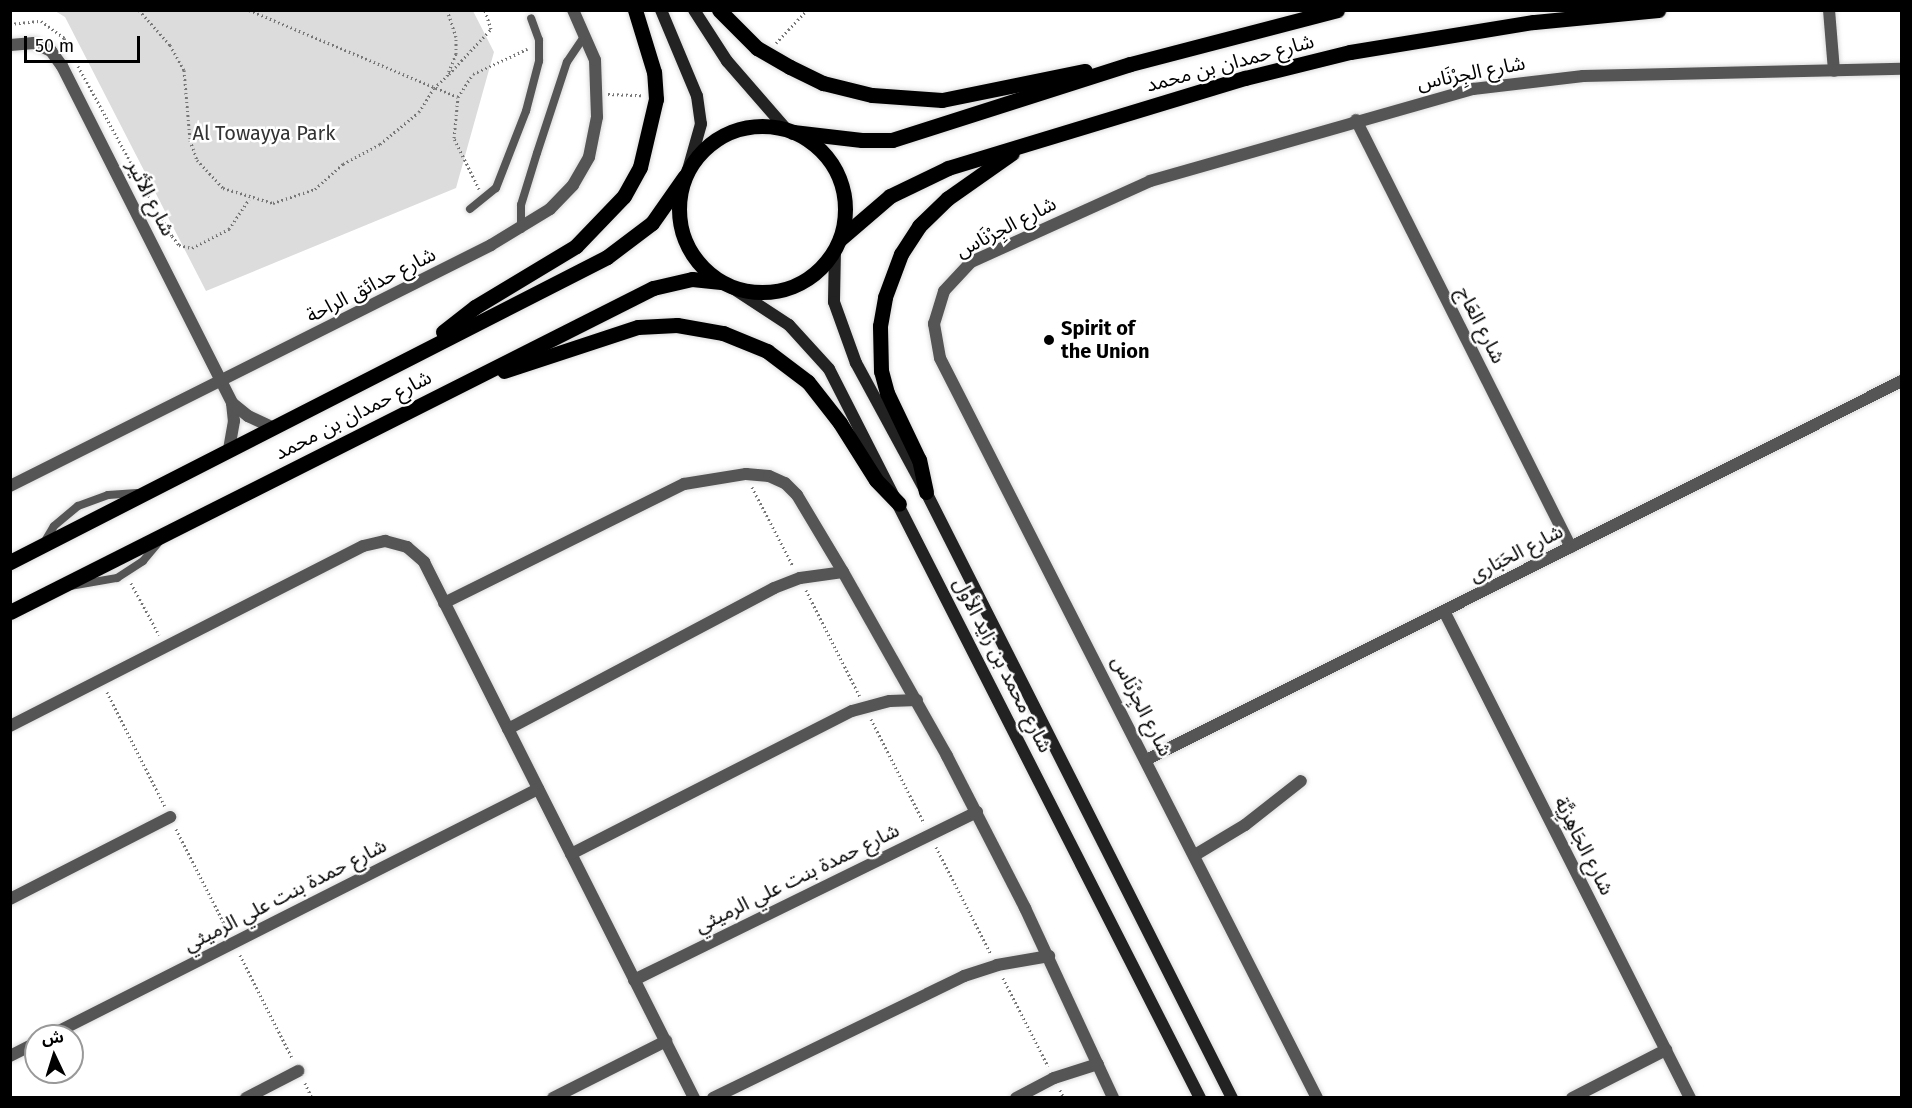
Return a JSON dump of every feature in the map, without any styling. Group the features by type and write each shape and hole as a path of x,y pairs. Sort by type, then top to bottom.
{"main road":[{"path":"421,351 475,307 542,270 602,223 624,196 640,167 650,135 656,96 649,52 635,10"},
{"path":"661,10 697,96 701,124 678,206 683,236 698,262 724,284 770,291 790,286 809,277 837,244 844,200 836,172 818,148 790,131 727,61 694,10"},
{"path":"719,10 767,53 823,83 910,100 978,95 1069,73 1130,64"},
{"name":"شارع حمدان بن محمد","path":"837,244 880,203 910,184 1025,144 1245,78 1350,52 1534,22 1658,10"},
{"name":"شارع حمدان بن محمد","path":"790,131 862,141 892,140 1130,64 1336,11"},
{"path":"687,173 703,150 730,133 761,126 790,131"},
{"path":"926,492 919,460 887,393 881,371 880,326 885,297 902,254 919,226 948,198 1025,144"},
{"name":"شارع حمدان بن محمد","path":"10,562 623,247 652,223 687,173"},
{"name":"شارع محمد بن زايد الأول","path":"837,244 834,302 838,321 856,363 926,492 1232,1098"},
{"name":"شارع حمدان بن محمد","path":"10,612 653,288 692,279 724,284"},
{"name":"شارع محمد بن زايد الأول","path":"724,284 789,325 829,369 1200,1098"},
{"path":"434,397 618,331 677,326 723,333 766,351 808,382 835,416 876,480 899,504"}],"street":[{"name":"شارع حدائق الراحة","path":"10,486 521,229 564,196 589,157 598,93 595,60 573,10"},
{"path":"1829,10 1834,71"},
{"name":"شارع الأثير","path":"10,45 34,42 51,51 62,66 232,403 234,421 229,449"},
{"name":"شارع الجِرْنَاس","path":"1317,1098 1148,759 940,358 934,333 937,307 954,277 972,262 1109,197 1150,181 1356,120 1473,89 1546,78 1902,69"},
{"name":"شارع العَاج","path":"1356,120 1571,547"},
{"name":"شارع الحَبَارى","path":"1148,759 1902,381"},
{"name":"شارع الأثير","path":"232,403 248,416 274,428"},
{"path":"444,603 670,489 699,480 746,474 769,476 791,488 917,700 977,812 1048,957 1113,1098"},
{"path":"10,726 374,542 397,543 417,554 444,603 694,1098"},
{"path":"508,729 762,594 800,579 843,572"},
{"name":"شارع الجَاهِزِيَّة","path":"1444,611 1690,1098"},
{"path":"571,854 864,706 917,700"},
{"path":"1195,855 1245,825 1301,781"},
{"name":"شارع حمدة بنت علي الرميثي","path":"73,1024 538,789"},
{"name":"شارع حمدة بنت علي الرميثي","path":"634,980 977,812"},
{"path":"10,899 170,817"},
{"path":"713,1098 949,983 997,965 1048,957"},
{"path":"554,1098 666,1041"},
{"path":"10,1056 24,1049"},
{"path":"1572,1098 1666,1050"},
{"path":"1016,1098 1054,1078 1098,1064"},
{"path":"246,1098 298,1071"}],"lane":[{"path":"470,209 496,188 507,167 536,71 539,45 531,18"},
{"path":"521,229 521,205 567,62 585,35"},
{"path":"60,586 101,583 126,573 143,561 166,533"}],"path":[{"path":"139,10 170,45 184,70 190,140 197,159 223,188 249,199 281,202 315,189 343,164 407,123 434,88 474,52 491,29 485,10"},
{"path":"249,10 458,97"},
{"path":"447,10 456,37 456,54 447,76"},
{"path":"767,53 807,10"},
{"path":"484,198 454,138 458,97 473,74 517,52 539,45"},
{"path":"598,93 656,96"},
{"path":"135,172 172,236 186,247 192,248 229,229 249,199"},
{"path":"746,474 1064,1098"},
{"path":"126,573 166,647"},
{"path":"100,680 312,1098"}],"green space":[{"name":"Al Towayya Park","path":"55,11 473,11 494,52 456,188 206,291 65,17"}],"place":[{"name":"Spirit of the Union","path":"1049,340"}]}
